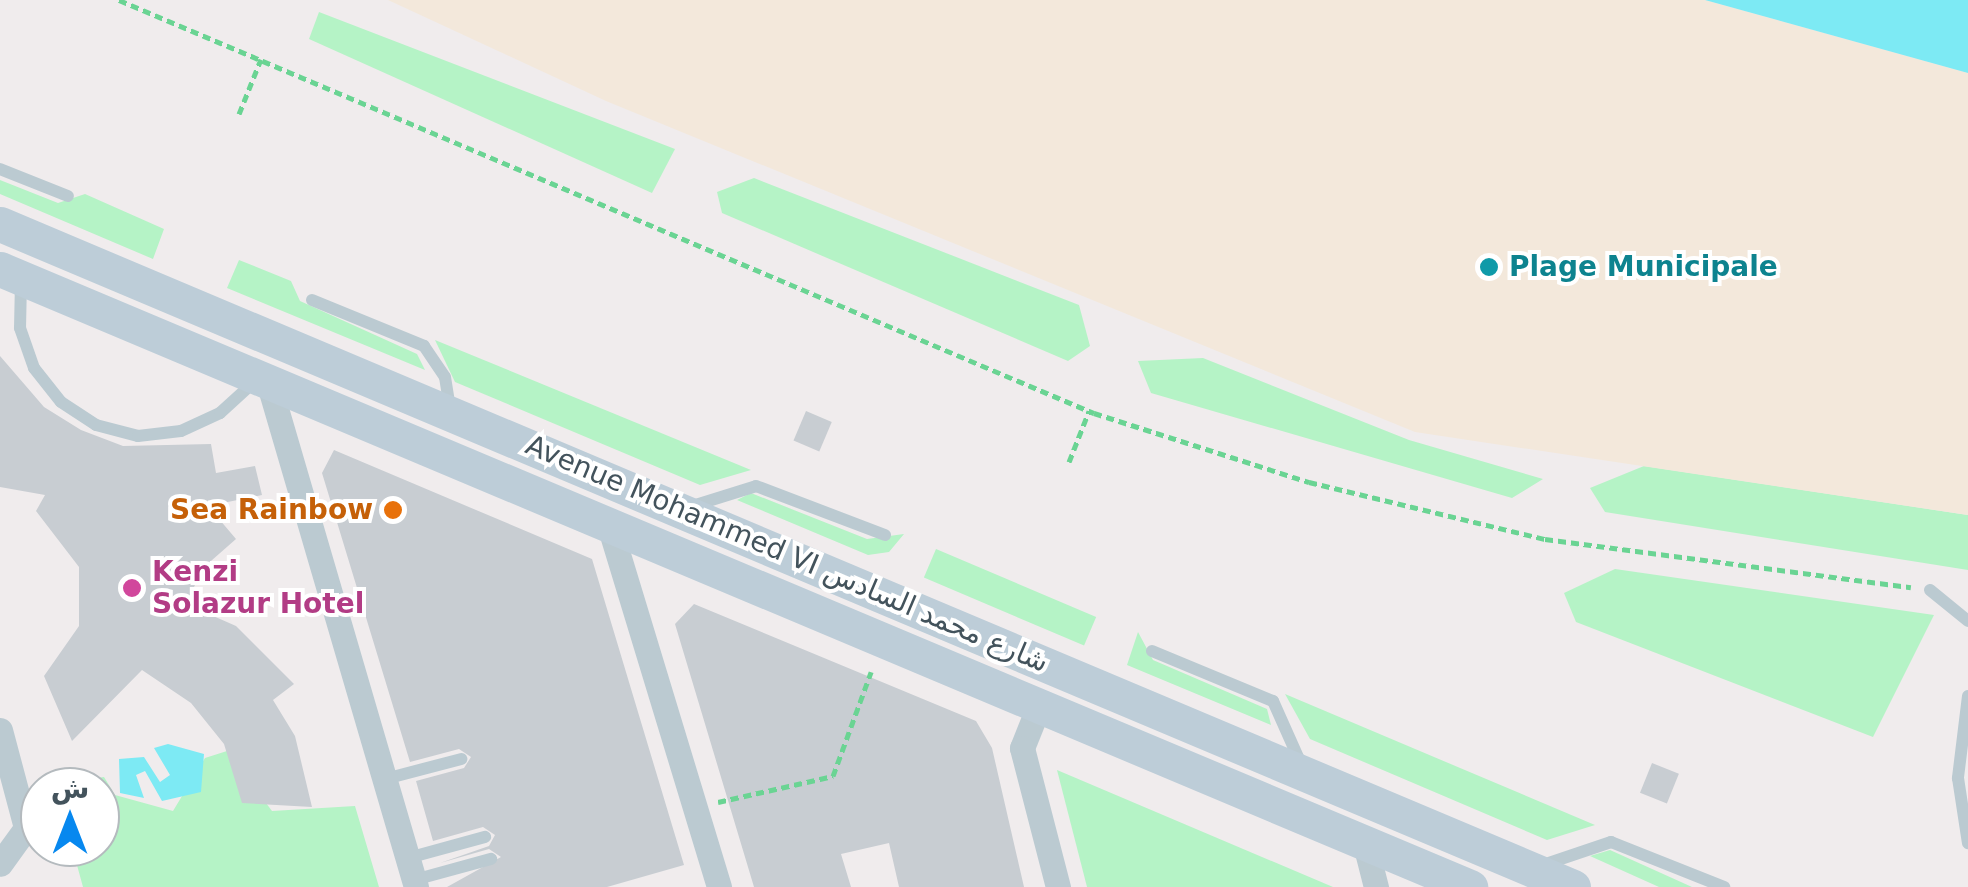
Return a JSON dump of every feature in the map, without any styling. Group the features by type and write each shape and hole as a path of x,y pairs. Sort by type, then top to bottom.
{"main road":[{"name":"Avenue Mohammed VI شارع محمد السادس","path":"0,224 1302,766 1574,887"},
{"name":"Avenue Mohammed VI شارع محمد السادس","path":"11,273 262,384 1470,887"}],"street":[{"path":"262,384 413,875"},
{"path":"610,528 719,887"},
{"path":"1038,708 1022,748 1058,887"},
{"path":"0,730 26,828 0,864"},
{"path":"1364,840 1376,887"}],"lane":[{"path":"0,169 68,196"},
{"path":"11,273 20,328 34,368 60,402 96,426 138,436 181,431 220,413 262,384"},
{"path":"312,300 424,346 441,368 450,412"},
{"path":"683,509 756,486 885,535"},
{"path":"1930,590 1968,621"},
{"path":"1152,651 1273,701 1302,766"},
{"path":"1968,696 1958,778 1968,843"},
{"path":"385,780 461,758"},
{"path":"413,875 484,837"},
{"path":"1533,869 1611,842 1724,887"},
{"path":"413,875 491,859"}],"path":[{"path":"119,0 1090,411 1308,482 1545,539 1930,590"},
{"path":"239,114 261,59"},
{"path":"1069,462 1090,411"},
{"path":"715,802 833,776 872,668"}],"green space":[{"path":"319,12 675,149 652,193 309,39"},
{"path":"754,178 1079,305 1090,346 1068,361 722,213 717,192"},
{"path":"0,180 58,203 85,194 164,229 153,259 0,194"},
{"path":"239,260 291,281 300,301 417,354 425,370 227,288"},
{"path":"435,340 751,470 700,485 455,382"},
{"path":"1203,358 1409,440 1543,479 1512,498 1151,393 1138,361"},
{"path":"1644,466 1968,515 1968,570 1605,512 1590,488"},
{"path":"751,493 867,539 904,534 889,552 868,555 737,500"},
{"path":"936,549 1096,617 1084,646 924,578"},
{"path":"1615,569 1934,615 1873,737 1576,622 1564,593"},
{"path":"1138,632 1153,660 1267,709 1271,725 1127,665"},
{"path":"1285,694 1595,825 1547,840 1310,739"},
{"path":"227,751 272,811 355,806 379,887 83,887 78,867 120,867 120,796 173,811 205,758"},
{"path":"1057,770 1333,887 1087,887"},
{"path":"1610,850 1692,887 1659,887 1590,856"}],"sand":[{"name":"Plage Municipale","path":"388,0 1705,0 1968,73 1968,515 1415,432 606,101"}],"water":[{"path":"1705,0 1968,0 1968,73"},
{"path":"168,744 204,754 201,792 162,801 145,771 136,775 144,798 120,793 119,759 144,757 160,782 170,775 154,748"}],"building":[{"name":"Kenzi Solazur Hotel","path":"0,356 44,407 81,430 123,446 211,444 216,473 255,466 262,495 208,506 236,539 203,568 186,604 236,626 294,684 273,700 295,736 312,807 242,803 224,744 191,703 142,670 72,741 44,676 79,626 79,567 36,511 45,495 0,487"},
{"path":"806,411 832,422 819,451 793,440"},
{"path":"334,450 592,559 684,865 607,887 447,887 501,857 489,849 440,863 489,846 495,835 483,827 433,841 416,781 464,768 471,757 459,749 410,762 322,473"},
{"path":"694,604 976,721 992,748 1024,887 899,887 889,843 841,854 851,887 754,887 675,624"},
{"path":"1652,763 1679,774 1667,804 1640,793"}],"place":[{"name":"Plage Municipale","path":"1489,267"},
{"name":"Sea Rainbow","path":"393,510"},
{"name":"Kenzi Solazur Hotel","path":"132,588"}]}
